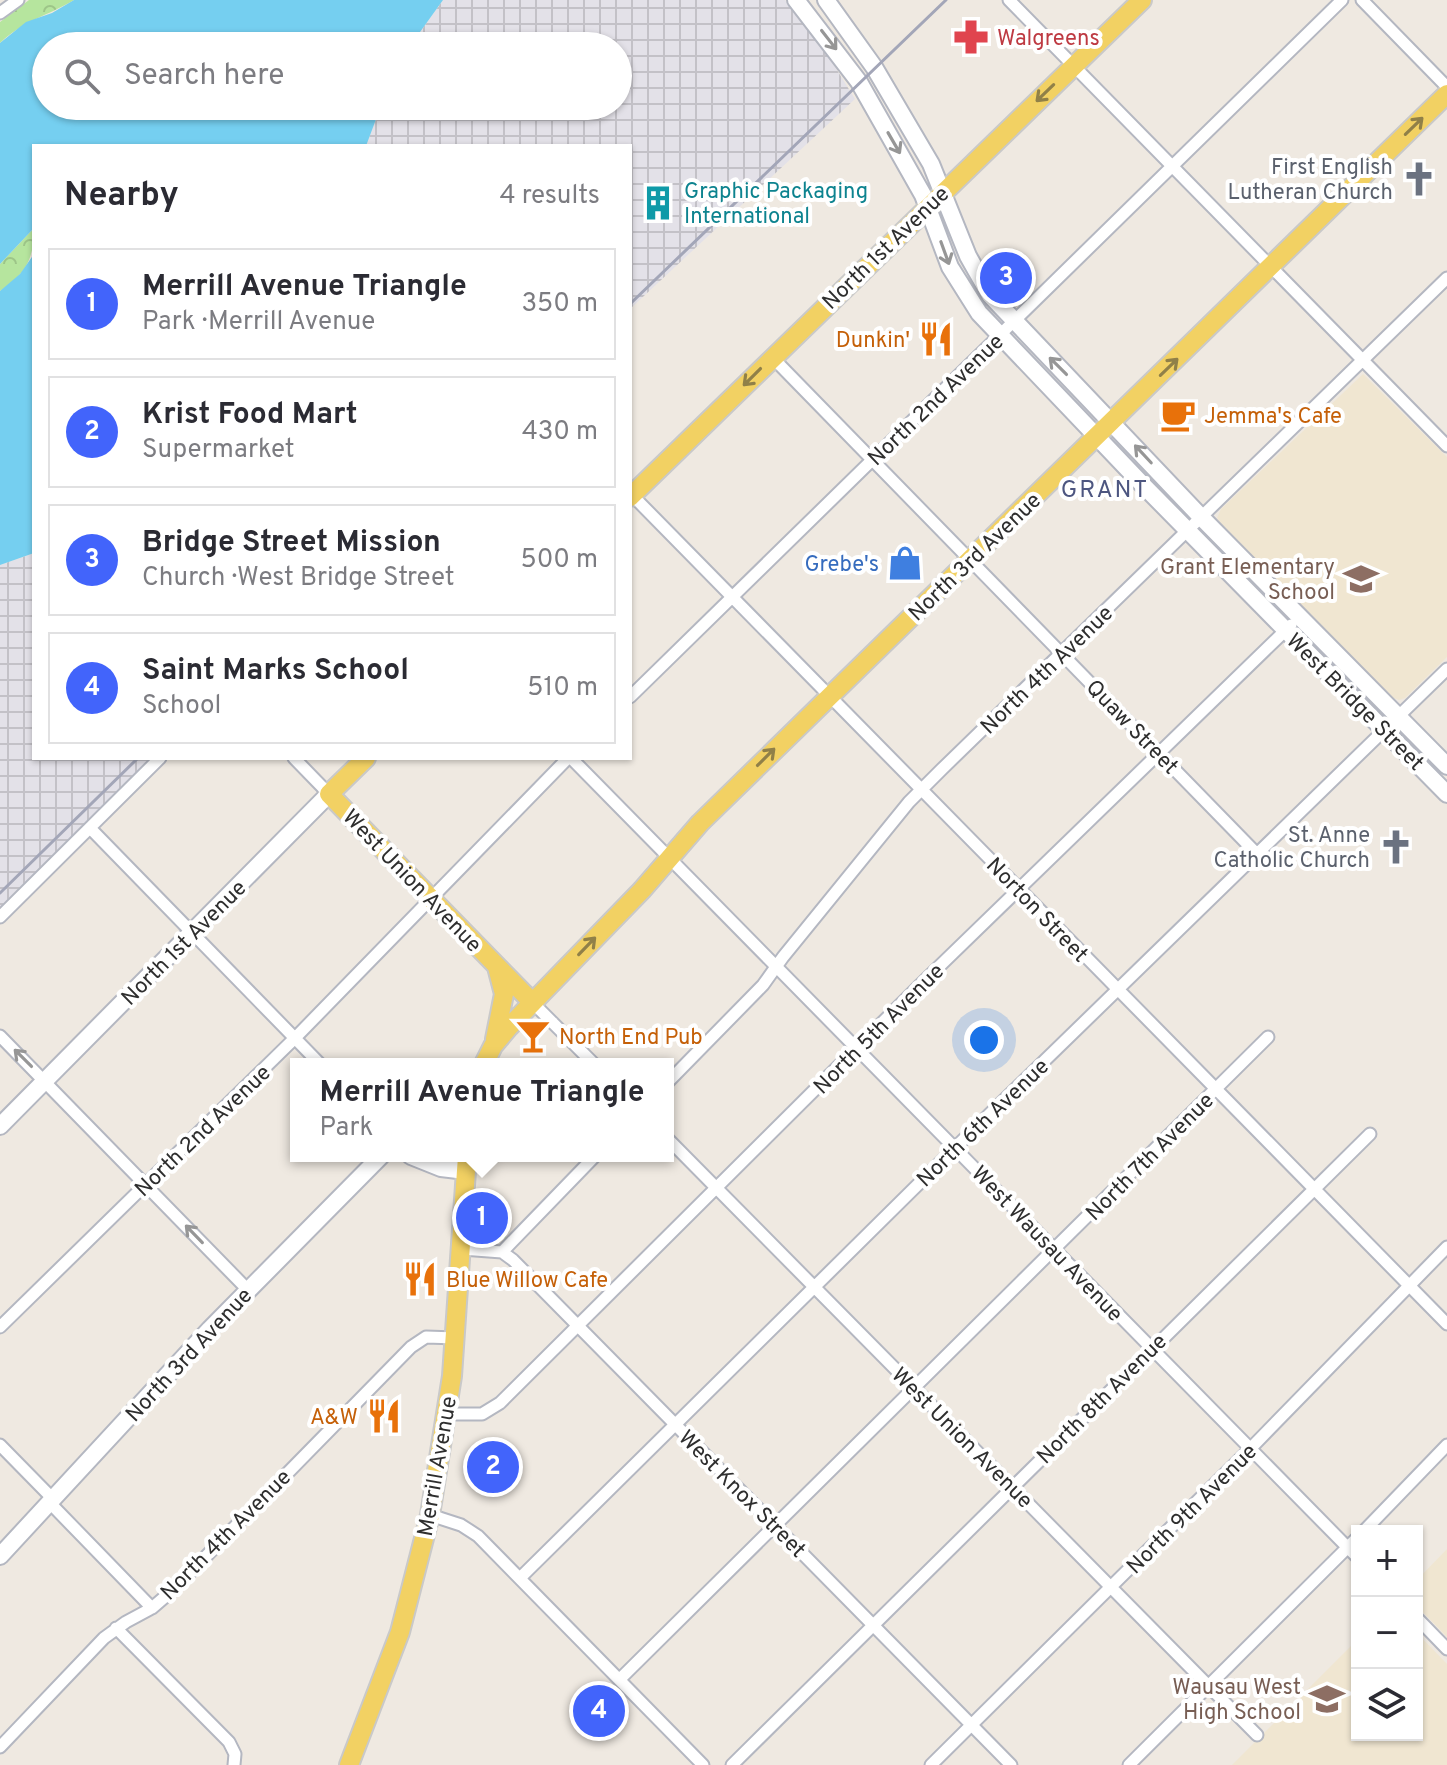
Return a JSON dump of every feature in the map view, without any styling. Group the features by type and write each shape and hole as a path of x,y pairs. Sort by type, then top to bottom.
{"main road":[{"name":"West Bridge Street","path":"796,0 859,82 928,206 958,283 979,313 1188,532 1447,794"},
{"name":"West Bridge Street","path":"826,0 874,67 927,156 980,280 1202,518 1447,766"},
{"name":"North 1st Avenue","path":"632,494 1142,0"},
{"name":"North 3rd Avenue","path":"493,1046 642,890 700,823 1447,94"},
{"name":"North 1st Avenue","path":"0,1126 364,760"},
{"name":"West Union Avenue","path":"329,794 532,1002"},
{"path":"487,1058 493,1046 504,994 497,965"},
{"name":"North 3rd Avenue","path":"0,1556 248,1290 375,1162"},
{"path":"426,1162 441,1168 466,1164"},
{"name":"Merrill Avenue","path":"349,1765 400,1632 430,1515 456,1338 466,1164"}],"street":[{"path":"0,13 18,0"},
{"path":"1009,0 1447,446"},
{"name":"North 2nd Avenue","path":"632,695 1342,0"},
{"path":"1362,0 1447,87"},
{"name":"North 4th Avenue","path":"674,1076 763,985 922,790 1447,278"},
{"name":"Quaw Street","path":"772,357 1258,855"},
{"name":"Norton Street","path":"632,496 1447,1324"},
{"name":"North 5th Avenue","path":"447,1414 479,1414 495,1408 1299,616"},
{"name":"North 6th Avenue","path":"520,1578 1116,990 1447,669"},
{"path":"0,917 158,760"},
{"path":"296,760 329,794"},
{"name":"North 2nd Avenue","path":"0,1327 295,1038 567,760"},
{"name":"West Wausau Avenue","path":"571,760 1351,1552"},
{"path":"90,828 314,1058"},
{"path":"532,1002 588,1058"},
{"path":"0,1036 248,1290"},
{"name":"North 7th Avenue","path":"620,1679 1268,1037"},
{"name":"North 8th Avenue","path":"732,1765 1370,1134"},
{"name":"West Union Avenue","path":"674,1145 1257,1735"},
{"path":"462,1249 502,1252 589,1162"},
{"name":"North 9th Avenue","path":"931,1765 1250,1449 1447,1247"},
{"name":"West Knox Street","path":"502,1252 1011,1765"},
{"name":"North 4th Avenue","path":"0,1747 116,1628 152,1608 416,1343 435,1336 456,1338"},
{"path":"0,1445 152,1608"},
{"path":"1370,1525 1447,1445"},
{"path":"430,1515 471,1530 703,1765"},
{"path":"1129,1765 1351,1544"},
{"path":"1423,1624 1447,1649"},
{"path":"116,1628 229,1742 235,1754 234,1765"}],"shaded area":[{"path":"443,0 785,0 822,46 855,99 632,307 632,144 367,144 376,120 632,120 632,32 420,32"},
{"name":"Grant Elementary School","path":"1363,374 1447,457 1447,657 1405,698 1399,700 1391,697 1217,518 1221,509"},
{"path":"32,554 32,760 149,760 0,907 0,565"},
{"path":"1447,1549 1447,1637 1423,1612 1423,1574"},
{"name":"Wausau West High School","path":"1423,1639 1447,1664 1447,1765 1232,1765 1351,1646 1351,1741 1423,1741"}],"green space":[{"path":"29,0 74,0 26,24 0,43 0,22"},
{"path":"32,230 32,249 27,265 0,291 0,264"},
{"path":"477,1207 506,1237 488,1245 482,1243 477,1232"}],"water":[{"path":"74,0 443,0 420,32 32,32 32,120 376,120 367,144 32,144 32,230 0,264 0,43 26,22 52,13"},
{"path":"32,257 32,554 0,565 0,291 20,274"}],"railway":[{"path":"632,302 946,0"},
{"path":"0,893 136,760"}],"place":[{"name":"Walgreens","path":"971,37"},
{"name":"First English Lutheran Church","path":"1419,179"},
{"name":"Graphic Packaging International","path":"658,203"},
{"name":"Bridge Street Mission","path":"1006,278"},
{"name":"Dunkin'","path":"936,339"},
{"name":"Jemma's Cafe","path":"1178,415"},
{"name":"Grebe's","path":"905,563"},
{"name":"Grant Elementary School","path":"1361,579"},
{"name":"St. Anne Catholic Church","path":"1396,847"},
{"name":"North End Pub","path":"533,1036"},
{"name":"Merrill Avenue Triangle","path":"482,1218"},
{"name":"Blue Willow Cafe","path":"420,1279"},
{"name":"A&W","path":"384,1416"},
{"name":"Krist Food Mart","path":"493,1467"},
{"name":"Wausau West High School","path":"1327,1699"},
{"name":"Saint Marks School","path":"599,1711"}],"district":[{"name":"GRANT","path":"1105,489"}]}
